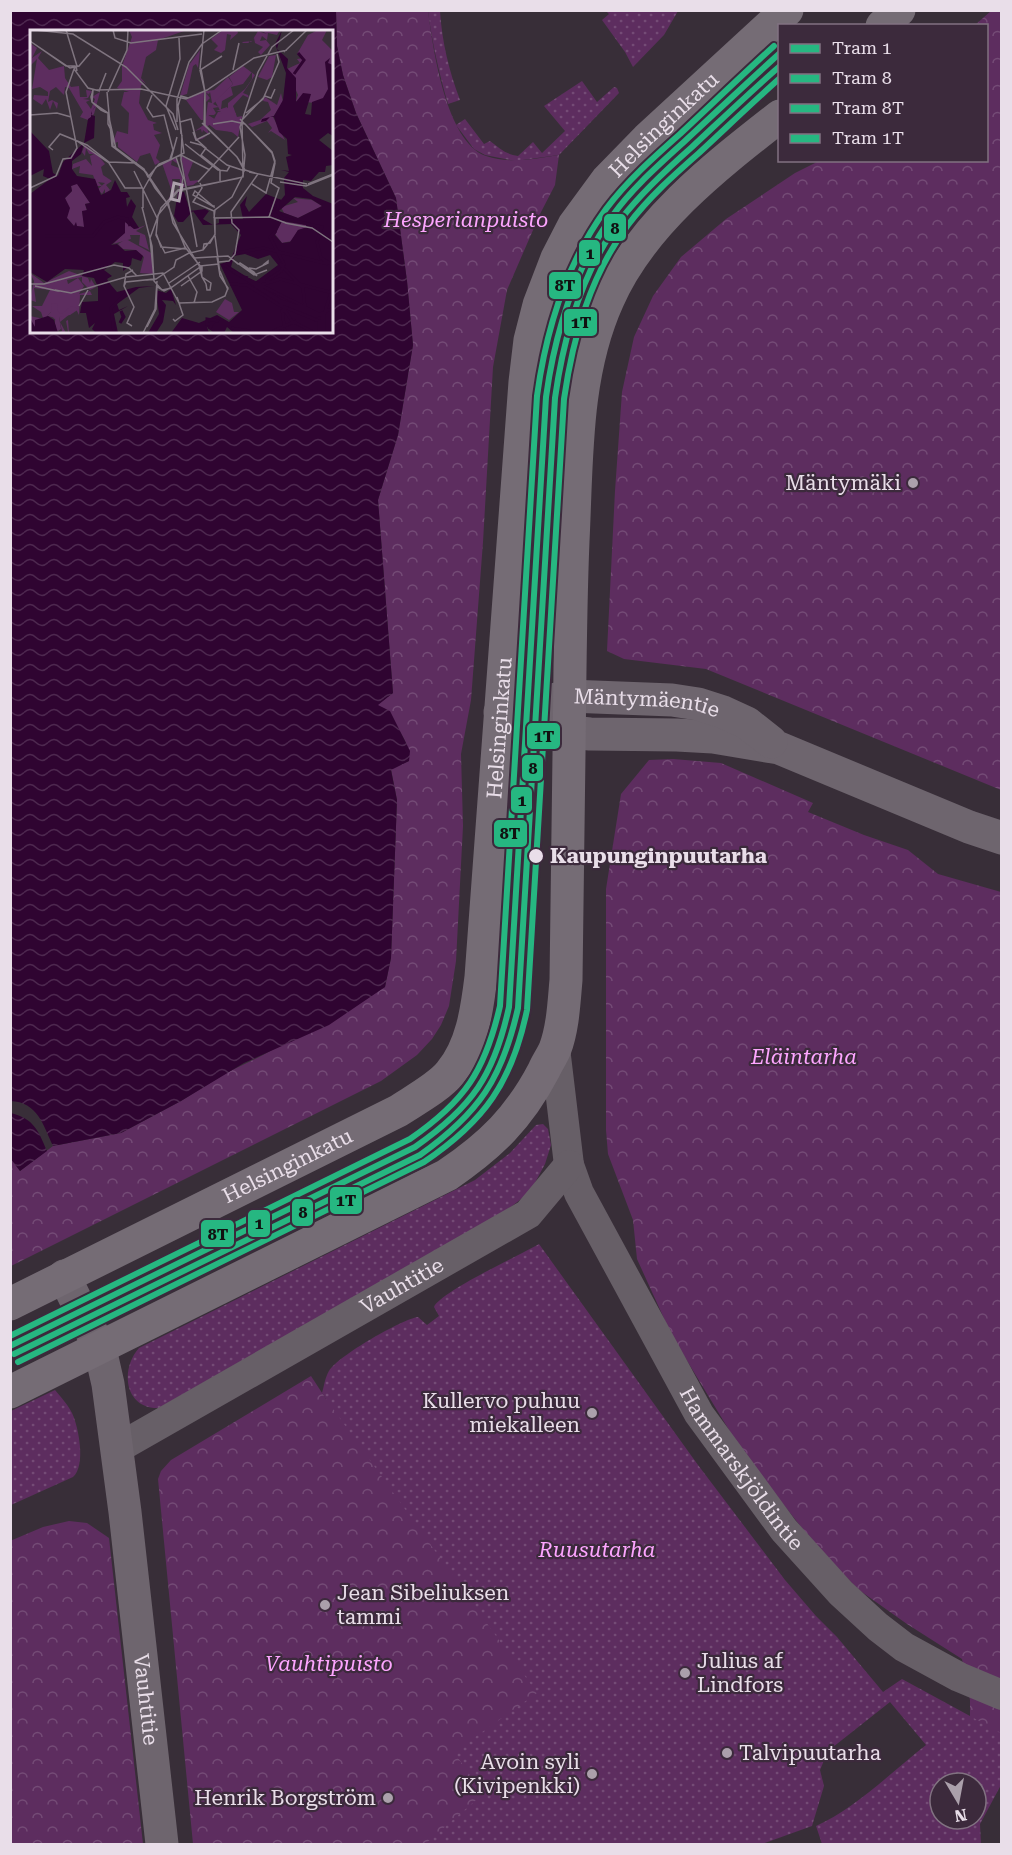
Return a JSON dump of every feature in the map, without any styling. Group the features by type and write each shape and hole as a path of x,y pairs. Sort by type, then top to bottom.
{"main road":[{"name":"Helsinginkatu","path":"10,1304 398,1111 450,1074 462,1055 478,1007 525,382 530,340 539,305 548,279 574,225 607,180 647,139 787,10"},
{"path":"884,24 898,10"},
{"path":"10,1392 447,1175 500,1134 521,1109 555,1048 567,980 570,617 577,444 587,367 594,336 608,299 643,240 738,148 778,118"}],"street":[{"name":"Mäntymäentie","path":"500,712 569,696 650,699 698,704 747,723 779,748"},
{"name":"Mäntymäentie","path":"500,712 570,732 713,737 779,748 969,827 1002,838"},
{"path":"555,1048 569,1165"},
{"name":"Vauhtitie","path":"118,1448 528,1214 569,1165"},
{"name":"Hammarskjöldintie","path":"569,1165 579,1193 699,1414 784,1530 842,1593 904,1647 959,1677 1002,1695"},
{"name":"Vauhtitie","path":"64,1276 100,1348 108,1384 118,1448 162,1845"}],"green space":[{"name":"Hesperianpuisto","path":"336,11 428,11 438,69 451,114 472,147 486,156 504,160 559,155 555,185 507,290 493,367 471,700 461,754 463,826 456,961 449,1006 432,1039 417,1055 381,1081 11,1266 11,1159 20,1171 53,1146 121,1133 385,987 391,958 397,800 391,769 409,761 409,753 403,737 377,705 393,693 378,500 398,435 413,345 396,198 356,113 343,75 337,46"},
{"path":"428,11 440,11 442,34 460,100 448,104 436,57"},
{"path":"606,11 678,11 664,35 633,67 602,20 609,14"},
{"name":"Mäntymäki","path":"991,11 1002,11 1001,790 706,669 624,659 607,651 622,392 634,337 653,296 681,257 726,219 795,173 817,162 988,162 988,24 976,24"},
{"path":"582,81 597,102 614,87 619,93 559,155 515,161 485,155 474,149 456,125 465,119 484,144 490,141 510,154 518,156 533,142 542,153 565,131 544,106"},
{"name":"Eläintarha","path":"673,759 721,763 813,803 808,812 908,850 938,874 1001,892 1001,1733 970,1716 970,1700 962,1659 859,1590 820,1551 743,1453 672,1336 637,1259 633,1220 608,1154 606,1130 606,889 621,794 649,760"},
{"path":"543,1124 548,1129 551,1145 545,1164 530,1192 507,1210 159,1408 147,1407 132,1395 129,1386 129,1366 139,1348 475,1180 510,1153 536,1125"},
{"name":"Ruusutarha","path":"539,1244 698,1465 785,1580 883,1692 902,1679 970,1716 1001,1714 1001,1785 988,1809 988,1771 928,1771 928,1831 980,1831 981,1844 822,1844 816,1826 858,1800 926,1745 890,1702 828,1751 820,1770 824,1786 812,1826 762,1844 362,1844 326,1399 322,1393 329,1371 344,1357 385,1331 410,1319 418,1317 427,1325 439,1316 434,1307 439,1300"},
{"name":"Vauhtipuisto","path":"311,1376 537,1693 454,1752 483,1794 425,1844 193,1844 158,1479 161,1471 171,1460"},
{"path":"55,1390 75,1420 80,1446 77,1472 73,1477 11,1505 11,1411"},
{"path":"69,1521 87,1523 109,1538 143,1844 11,1844 10,1541 43,1527"}],"water":[{"path":"11,10 336,11 337,46 343,75 356,113 396,198 413,345 398,435 378,500 393,693 378,705 390,711 410,751 409,761 391,770 397,800 391,958 385,987 329,1025 244,1063 181,1101 121,1133 53,1146 38,1116 33,1110 19,1102 10,1101"},
{"path":"11,1113 19,1115 34,1126 47,1151 20,1171 11,1159"}],"tram line":[{"name":"8T","path":"10,1336 410,1139 445,1111 470,1083 487,1049 500,1006 537,396 552,322 580,252 614,199 651,160 774,46"},
{"name":"1","path":"10,1346 415,1147 452,1118 478,1088 496,1052 509,1007 546,397 561,325 587,257 621,205 638,185 778,55"},
{"name":"8","path":"14,1354 420,1155 473,1109 496,1075 512,1033 518,1008 555,398 570,327 585,282 596,260 607,239 637,199 778,68"},
{"name":"1T","path":"18,1362 424,1162 464,1131 493,1098 513,1058 527,1010 564,399 578,330 593,286 628,225 671,178 778,80"}],"place":[{"name":"Mäntymäki","path":"913,483"},
{"name":"Kaupunginpuutarha","path":"536,856"},
{"name":"Kullervo puhuu miekalleen","path":"592,1413"},
{"name":"Jean Sibeliuksen tammi","path":"325,1605"},
{"name":"Julius af Lindfors","path":"685,1673"},
{"name":"Talvipuutarha","path":"727,1753"},
{"name":"Avoin syli (Kivipenkki)","path":"592,1774"},
{"name":"Henrik Borgström","path":"388,1798"}]}
